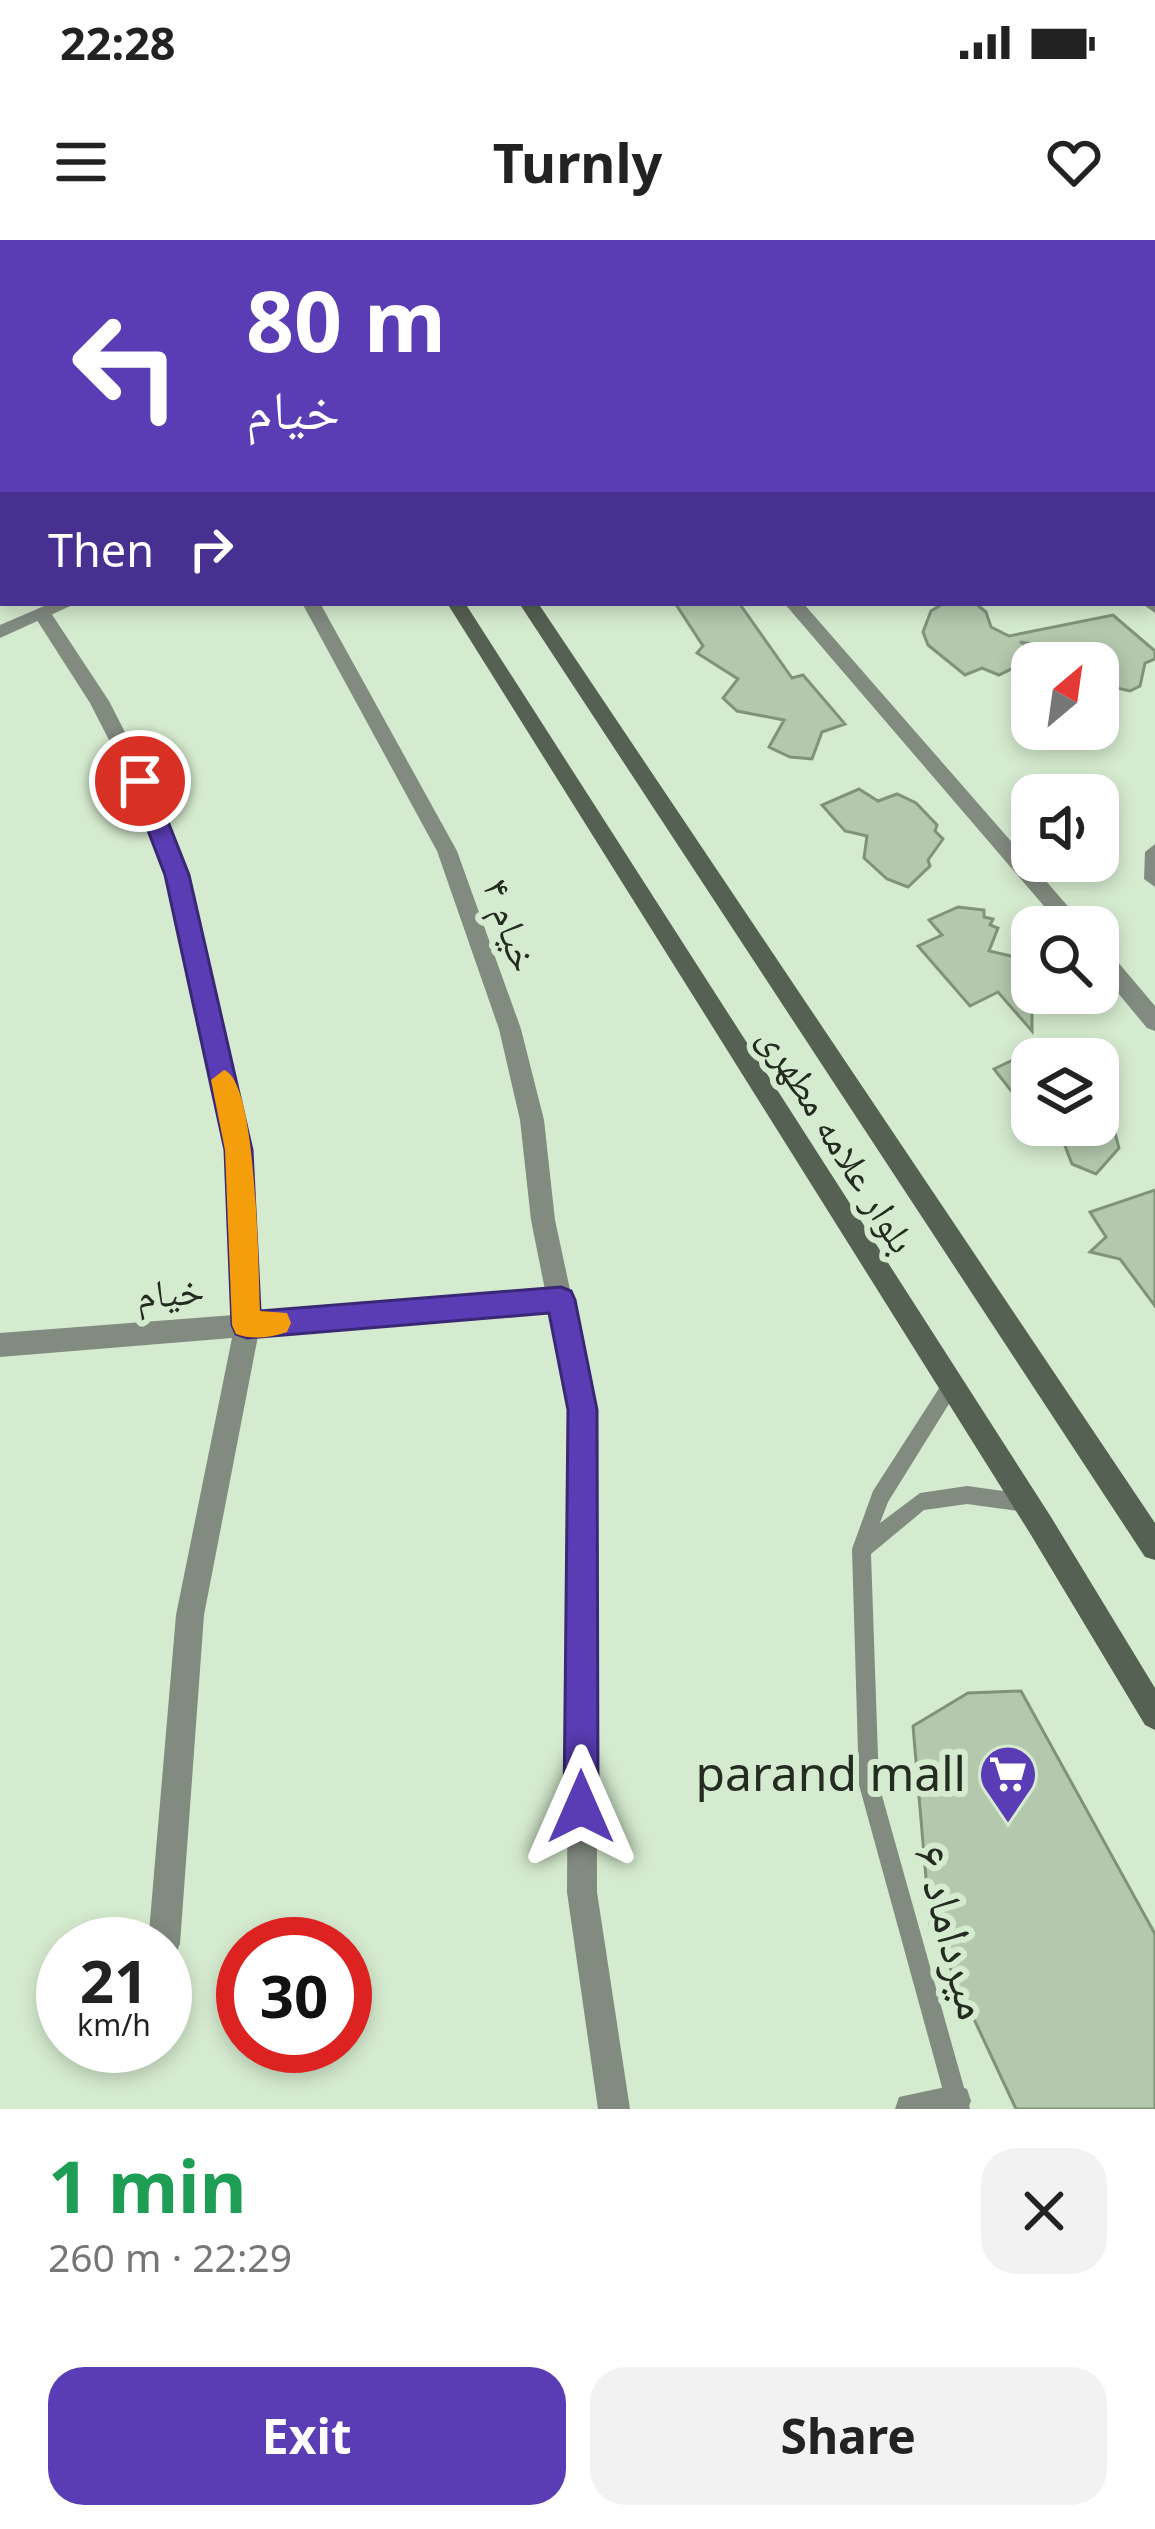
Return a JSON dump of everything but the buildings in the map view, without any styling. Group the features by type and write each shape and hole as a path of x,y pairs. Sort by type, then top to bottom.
{"main road":[{"name":"بلوار علامه مطهری","path":"458,606 1026,1503 1155,1715"},
{"name":"بلوار علامه مطهری","path":"530,606 1155,1547"}],"street":[{"path":"0,632 61,606"},
{"name":"خیام ۴","path":"313,606 455,872 516,1052 532,1120 543,1220 583,1410 582,1892 614,2109"},
{"path":"796,606 1058,906"},
{"path":"42,614 100,700 140,781 177,875 238,1150 247,1325 190,1616 166,1917"},
{"path":"1155,852 1155,879"},
{"path":"1119,979 1155,1022"},
{"name":"خیام","path":"0,1345 561,1300"},
{"path":"911,2109 957,2105"}],"lane":[{"path":"862,1549 880,1496 951,1385"},
{"path":"862,1549 920,1502 967,1495 1026,1503"},
{"name":"میرداماد ۶","path":"862,1549 869,1785 957,2105"}],"slow traffic":[{"path":"224,1080 238,1150 247,1325 277,1323"}],"place":[{"name":"parand mall","path":"1008,1825"}],"route":[{"path":"140,781 177,875 204,980 238,1150 247,1325 561,1300 583,1410 581,1807"}]}
